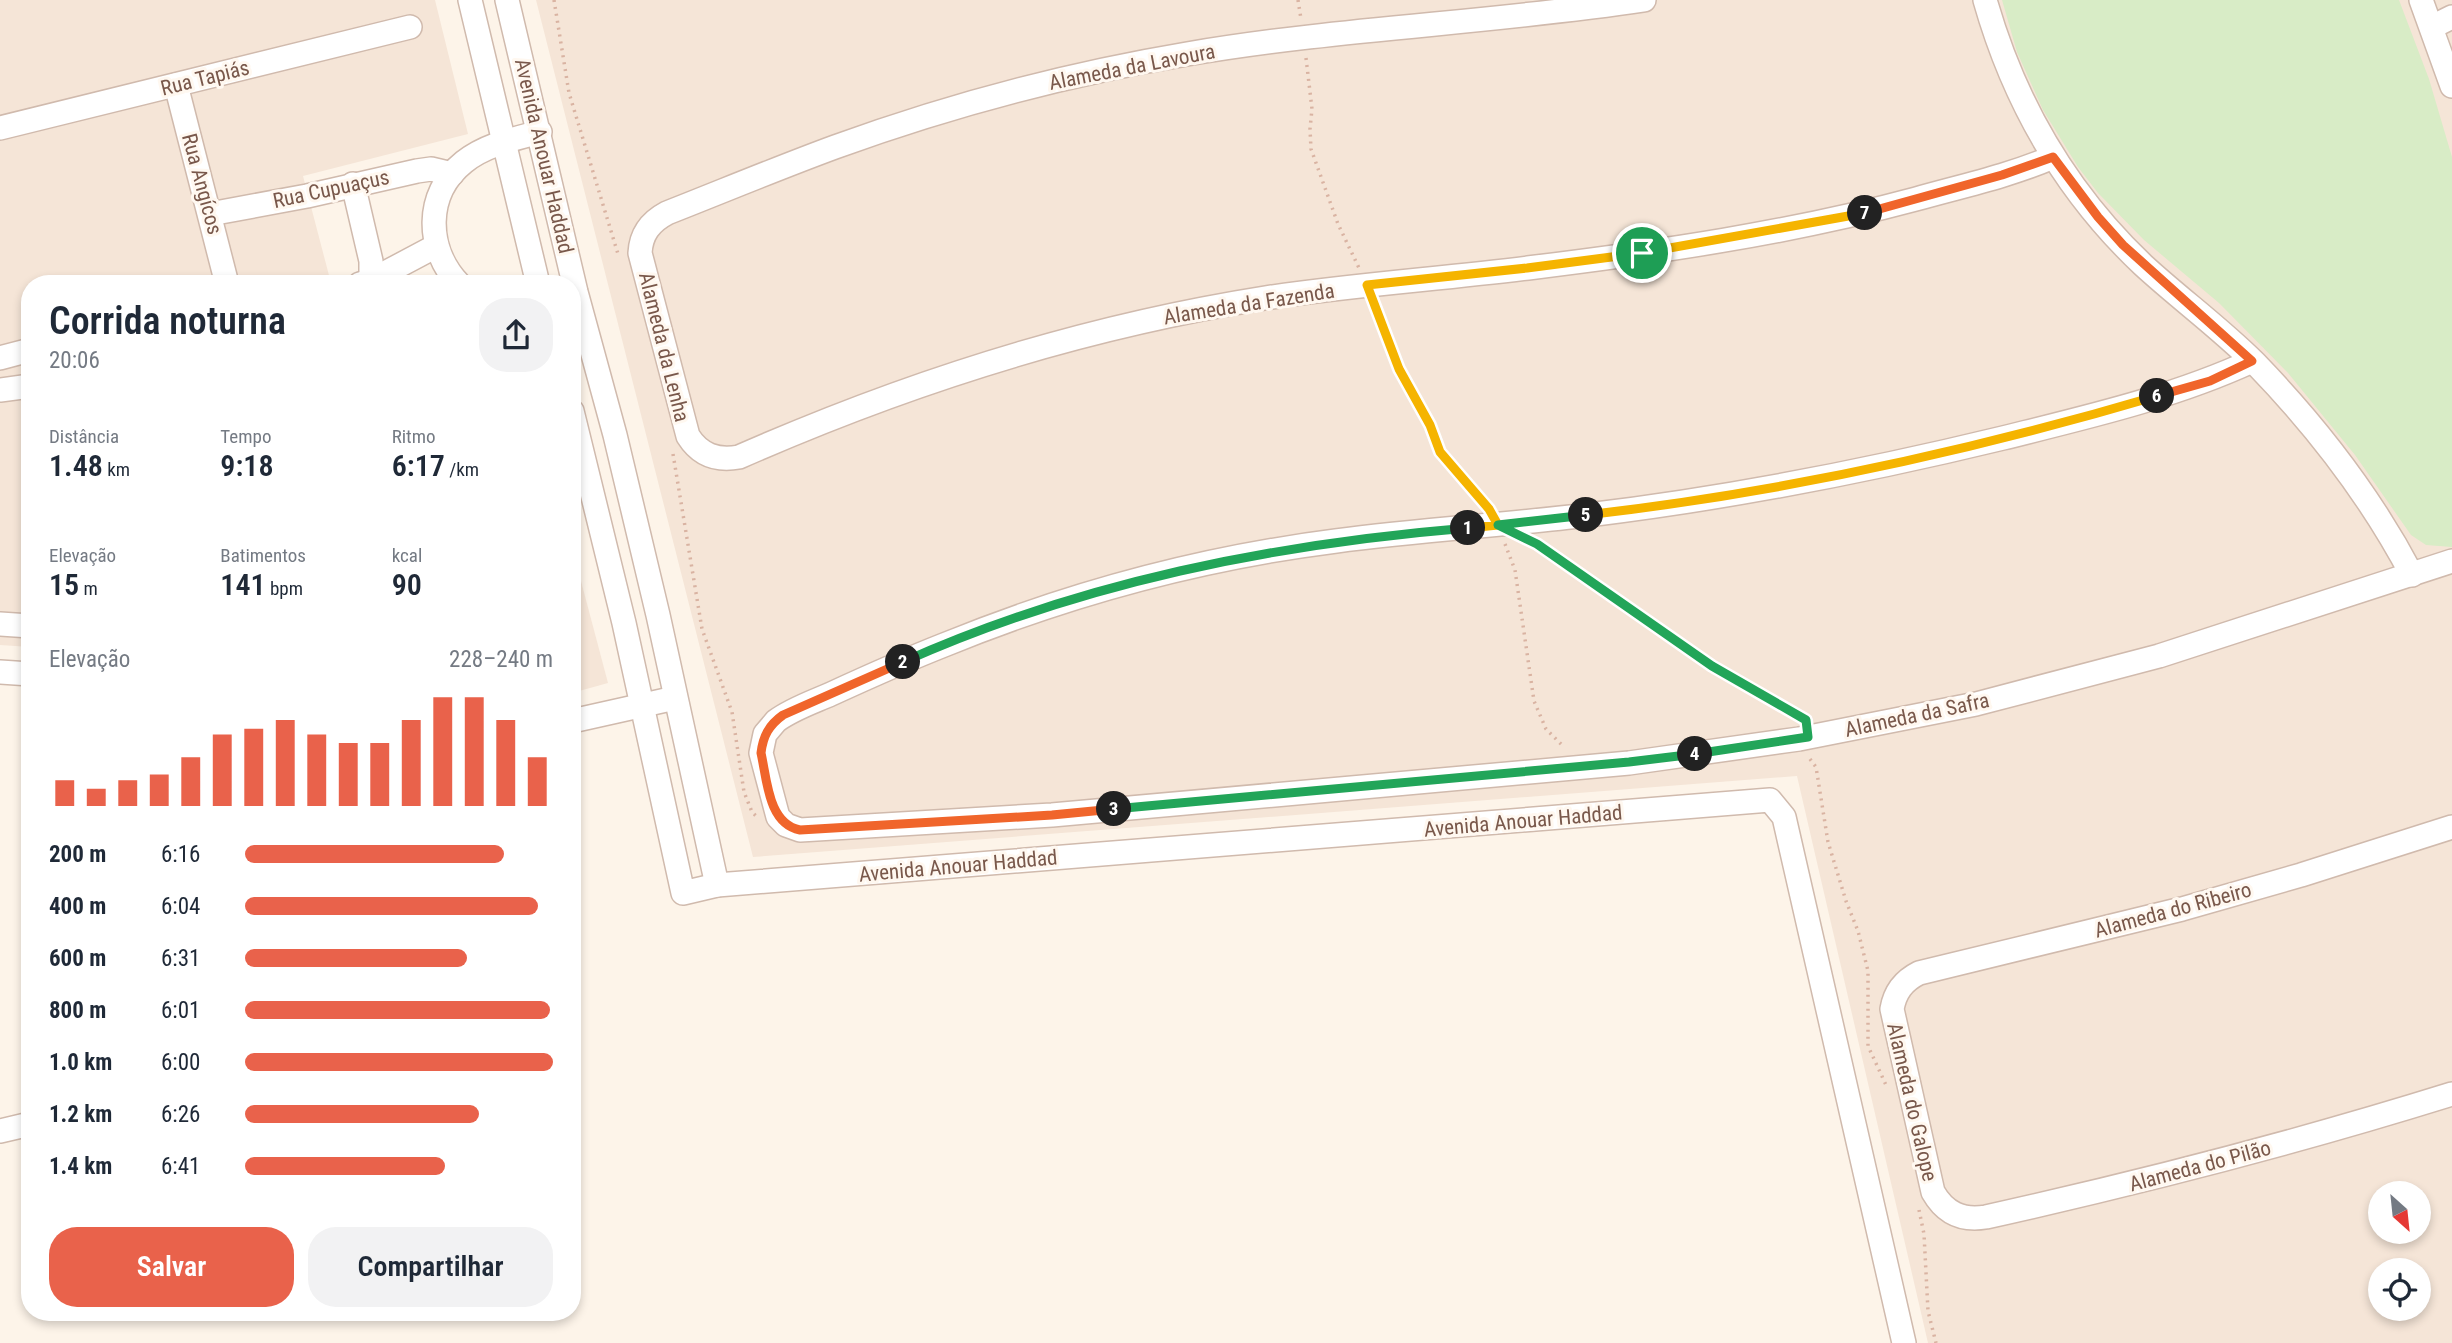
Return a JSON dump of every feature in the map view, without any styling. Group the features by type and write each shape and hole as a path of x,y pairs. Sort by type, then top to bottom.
{"street":[{"name":"Avenida Anouar Haddad","path":"470,0 506,141 536,275"},
{"name":"Avenida Anouar Haddad","path":"507,0 540,132 570,275"},
{"name":"Alameda da Lavoura","path":"645,231 658,217 835,147 968,104 1118,68 1185,54 1304,36 1496,20 1644,0"},
{"path":"1985,0 2006,66 2025,107 2053,157 2082,197 2123,245 2252,361 2309,422 2389,533 2412,575"},
{"path":"2421,0 2442,22 2452,86"},
{"name":"Rua Tapiás","path":"0,128 410,27"},
{"name":"Rua Angícos","path":"176,85 225,275"},
{"path":"451,275 436,246 434,216 440,193 452,174 476,154 506,141 540,132"},
{"name":"Alameda da Fazenda","path":"707,455 728,459 739,457 888,396 1043,346 1191,312 1265,298 1527,268 1750,235 1858,214 2002,175 2053,157"},
{"name":"Rua Cupuaçus","path":"210,214 431,169 452,174"},
{"path":"353,184 371,261 368,275"},
{"name":"Alameda da Lenha","path":"645,231 640,253 685,428 692,444 707,455"},
{"path":"382,275 436,246"},
{"name":"Avenida Anouar Haddad","path":"581,317 618,447 717,885"},
{"path":"0,358 21,352"},
{"path":"770,820 775,811 761,753 769,727 783,715 912,658 1019,616 1128,583 1254,554 1334,541 1592,515 1738,493 1952,450 2210,381 2252,361"},
{"path":"0,390 21,387"},
{"name":"Avenida Anouar Haddad","path":"581,448 624,623 683,893 717,885 1770,800 1784,817 1904,1343"},
{"name":"Alameda da Safra","path":"770,820 800,830 1052,815 1804,748 2068,682 2159,656 2452,561"},
{"path":"0,624 21,625"},
{"path":"0,672 21,673"},
{"path":"581,719 675,698"},
{"name":"Alameda do Ribeiro","path":"1897,992 1903,984 1919,973 2182,909 2452,827"},
{"name":"Alameda do Galope","path":"1897,992 1892,1019 1933,1192 1946,1209"},
{"name":"Alameda do Pilão","path":"1946,1209 1955,1215 1975,1219 2084,1195 2278,1145 2452,1094"},
{"path":"0,1131 21,1126"}],"path":[{"path":"554,0 569,93 622,264"},
{"path":"1298,0 1312,109 1311,149 1338,223 1367,285 1399,369 1430,425 1440,452 1489,509 1498,525 1515,570 1534,701 1546,729 1567,750"},
{"path":"673,450 702,629 732,712 744,792 751,812 770,820"},
{"path":"1498,525 1537,544 1712,666 1806,720 1804,748"}],"shaded area":[{"path":"0,0 435,0 468,134 303,176 329,275 21,275 21,646 0,645"},
{"path":"536,0 2452,0 2452,1343 1928,1343 1797,776 753,857"},
{"path":"581,581 608,683 581,690"}],"green space":[{"path":"2002,0 2399,0 2429,79 2452,157 2452,547 2426,545 2411,535 2355,455 2288,373 2219,303 2144,240 2098,193 2078,167 2043,110 2017,52"}],"route":[{"path":"1642,253 1367,285 1399,369 1430,425 1440,452 1489,509 1498,525 1334,541 1196,566 1073,599 965,636 783,715 769,727 761,753 778,817 786,825 800,830 1052,815 1629,762 1808,737 1806,720 1712,666 1537,544 1498,525 1685,502 1865,469 1952,450 2124,406 2210,381 2252,361 2123,245 2074,187 2053,157 2028,168 1858,214 1642,253"}]}
